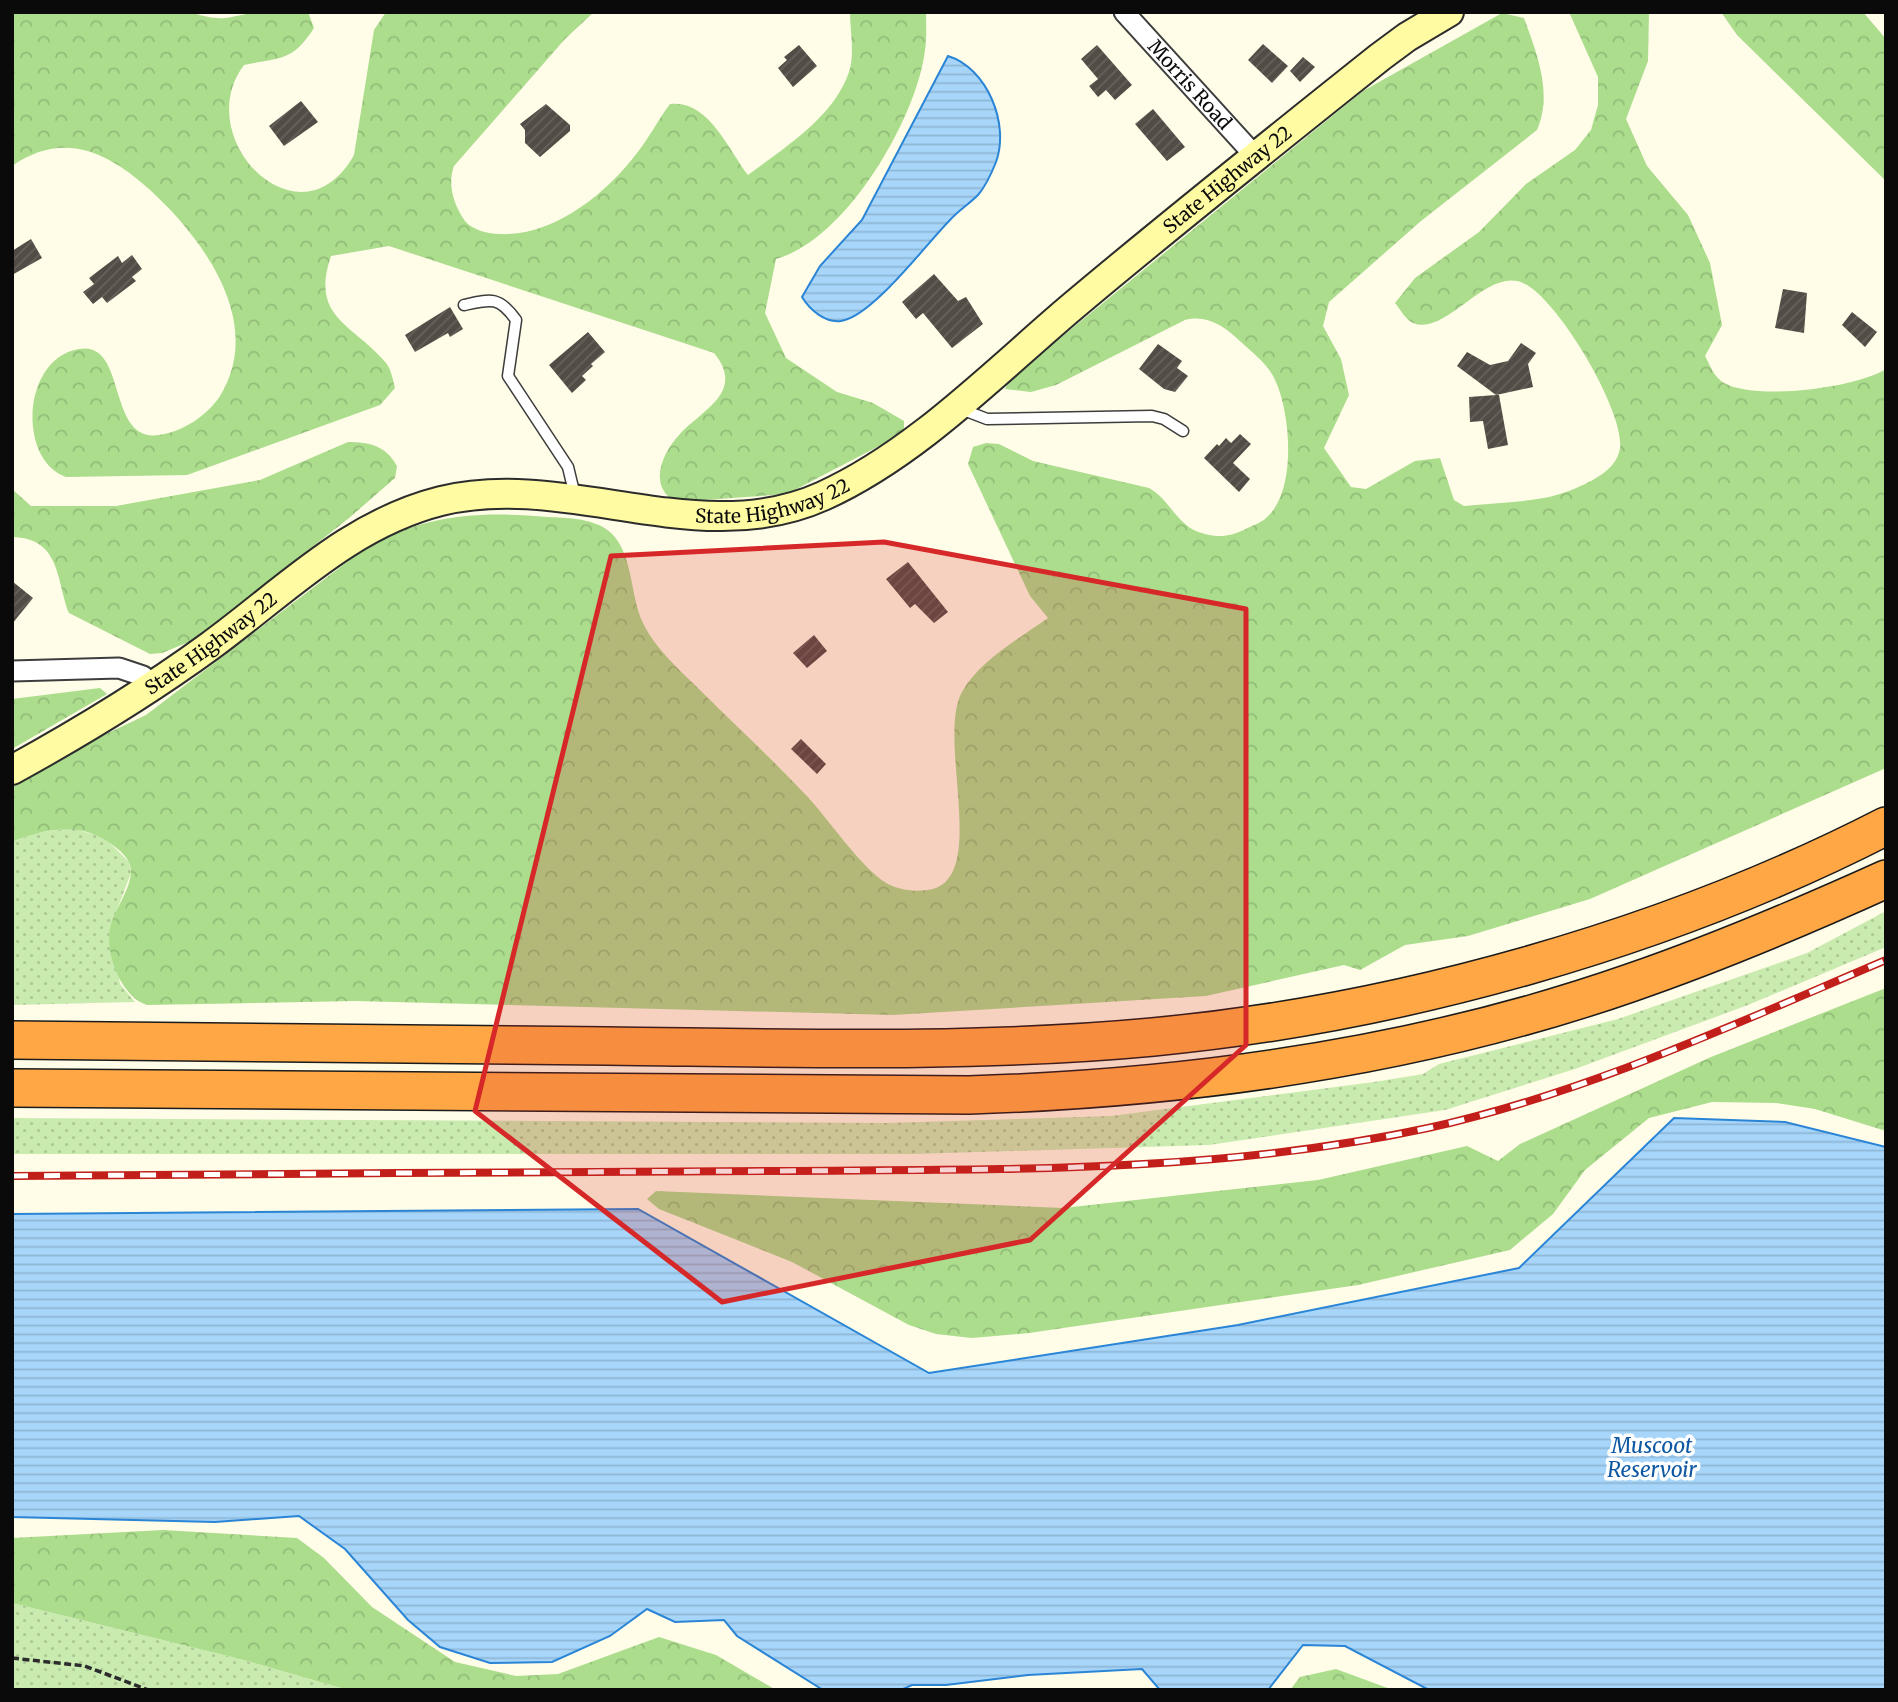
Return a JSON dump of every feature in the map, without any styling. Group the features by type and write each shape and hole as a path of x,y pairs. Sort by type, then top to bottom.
{"highway":[{"path":"12,1040 886,1048 1063,1044 1157,1037 1343,1009 1525,966 1700,907 1789,871 1886,826"},
{"path":"12,1088 969,1095 1066,1092 1163,1084 1352,1056 1538,1012 1717,952 1886,879"}],"main road":[{"name":"State Highway 22","path":"12,770 153,687 329,553 384,521 422,507 471,496 534,494 639,510 709,517 738,516 789,507 817,498 872,471 954,407 1389,50 1450,12"}],"street":[{"name":"Morris Road","path":"1125,12 1256,157"},
{"path":"12,671 119,667 144,676 153,687"}],"lane":[{"path":"464,305 492,299 506,305 516,320 508,376 568,467 576,499"},
{"path":"954,407 987,419 1152,416 1164,419 1183,431"}],"path":[{"path":"12,1658 85,1666 148,1690"}],"highlighted area":[{"path":"884,542 1246,609 1246,1045 1030,1240 722,1302 475,1111 611,556"}],"green space":[{"path":"263,11 308,12 314,28 292,53 277,59 244,65 231,94 230,123 240,151 258,173 281,188 306,192 332,182 354,155 374,30 386,12 594,12 565,39 454,166 451,180 453,195 465,221 481,231 499,234 539,228 577,210 624,168 670,104 695,109 706,117 748,175 806,130 832,103 842,88 852,58 850,12 926,12 926,45 919,78 893,141 874,173 828,228 802,247 776,259 765,313 786,358 837,392 873,403 904,421 904,433 787,494 676,502 667,496 662,488 660,470 673,442 709,408 723,389 723,367 714,353 389,246 331,256 326,277 326,293 330,307 389,368 395,388 380,405 187,475 66,477 50,467 39,451 34,431 33,410 37,389 46,370 60,356 79,349 94,350 105,360 112,374 123,409 131,424 142,433 159,435 185,427 215,403 232,368 236,340 232,312 208,257 170,209 133,176 101,156 67,148 49,149 12,166 12,12 190,12 218,18"},
{"path":"1569,12 1649,12 1648,61 1626,119 1647,166 1688,215 1710,263 1722,325 1705,356 1718,378 1739,388 1759,391 1806,390 1853,382 1886,369 1886,768 1590,899 1468,936 1405,945 1360,970 1344,965 1206,996 893,1015 355,1001 147,1005 130,993 123,984 110,950 110,928 130,879 131,868 126,857 102,838 77,830 38,833 12,842 12,779 146,715 364,549 409,528 431,522 476,515 523,515 578,519 600,525 615,537 626,559 643,623 670,660 791,779 878,877 905,890 936,888 950,876 958,855 960,829 954,739 956,713 962,692 989,660 1048,618 1030,596 968,464 973,447 986,443 999,444 1033,461 1149,488 1188,526 1195,531 1216,536 1236,533 1265,519 1275,507 1286,473 1288,433 1281,397 1273,376 1261,360 1235,337 1209,320 1185,320 1056,385 1031,392 1005,389 1011,378 1363,91 1502,13 1524,18 1538,60 1544,102 1537,130 1421,221 1329,302 1323,326 1341,359 1349,395 1324,448 1351,487 1366,489 1415,461 1440,458 1454,500 1464,506 1562,494 1596,478 1614,463 1620,448 1619,431 1612,408 1570,331 1537,292 1523,283 1509,281 1495,284 1453,312 1426,325 1410,322 1395,303 1415,278 1479,232 1526,184 1575,150 1591,130 1598,105 1598,77"},
{"path":"1721,12 1863,12 1886,39 1886,181 1737,35"},
{"path":"348,442 377,446 388,454 397,466 395,478 349,518 196,639 162,653 150,654 69,613 54,563 48,553 28,539 12,537 12,489 31,506 116,506 260,480"},
{"path":"100,688 107,694 12,749 12,699"},
{"path":"70,828 104,837 129,862 131,873 110,928 120,984 135,1002 12,1005 12,842 35,833"},
{"path":"1886,911 1886,947 1748,1005 1575,1069 1445,1110 1209,1145 914,1154 12,1154 12,1118 886,1123 1111,1116 1374,1082 1423,1074 1439,1064 1618,1019 1807,953"},
{"path":"1886,988 1886,1131 1815,1109 1776,1103 1712,1102 1649,1118 1585,1170 1553,1214 1510,1250 1358,1285 1029,1333 972,1338 936,1334 909,1325 792,1262 659,1209 647,1199 656,1191 1063,1208 1318,1180 1467,1146 1498,1161 1520,1144 1711,1057"},
{"path":"163,1530 297,1538 324,1558 372,1607 455,1662 516,1676 558,1674 659,1637 716,1655 776,1690 348,1690 244,1660 12,1603 12,1538"},
{"path":"12,1603 244,1660 348,1690 12,1690"},
{"path":"1336,1669 1393,1690 1290,1690 1300,1677"}],"water":[{"path":"948,56 962,62 974,72 992,99 1000,131 1000,147 990,175 978,195 953,217 868,307 841,321 824,318 809,307 802,297 820,266 862,220"},
{"name":"Muscoot Reservoir","path":"1674,1118 1785,1122 1886,1147 1886,1690 1429,1690 1345,1646 1303,1645 1268,1690 1160,1690 1142,1669 1028,1675 946,1685 912,1685 901,1690 823,1690 737,1636 724,1620 675,1622 647,1609 610,1636 552,1662 490,1663 440,1647 408,1620 345,1549 299,1516 215,1522 12,1517 12,1214 638,1209 929,1373 1238,1325 1519,1268"}],"building":[{"path":"1263,44 1288,66 1272,83 1248,60"},
{"path":"799,45 817,66 793,87 778,68 787,60 784,57"},
{"path":"1097,45 1132,85 1115,100 1106,90 1098,97 1089,86 1098,79 1081,59"},
{"path":"1303,57 1315,67 1300,82 1290,71"},
{"path":"301,101 318,122 284,146 269,126"},
{"path":"546,104 570,125 570,131 540,157 525,143 525,130 520,124"},
{"path":"1153,109 1185,147 1167,161 1135,124"},
{"path":"31,239 42,258 12,275 12,251"},
{"path":"132,255 142,269 132,277 136,281 107,303 102,297 93,304 83,292 94,284 89,278 118,256 122,263"},
{"path":"934,274 958,301 966,297 983,324 952,348 923,313 916,319 902,302"},
{"path":"1783,289 1807,293 1804,333 1775,328"},
{"path":"450,307 463,329 450,337 448,333 415,352 405,335"},
{"path":"1852,312 1877,332 1865,347 1842,325"},
{"path":"588,332 605,352 591,364 593,366 582,376 586,380 572,393 549,365"},
{"path":"1521,343 1536,353 1528,364 1533,387 1496,395 1457,366 1467,352 1490,365 1508,361"},
{"path":"1158,344 1182,361 1177,368 1188,376 1175,392 1164,389 1139,369"},
{"path":"1499,395 1508,445 1488,449 1483,421 1470,422 1469,397"},
{"path":"1240,434 1251,444 1233,463 1250,479 1239,492 1204,458 1226,438 1231,443"},
{"path":"908,562 948,612 934,623 915,604 910,608 886,579"},
{"path":"12,581 33,598 12,624"},
{"path":"814,635 827,651 807,668 793,653"},
{"path":"801,739 826,764 817,774 791,749"}],"railway":[{"path":"12,1176 1023,1169 1267,1154 1428,1128 1546,1096 1718,1032 1886,960"}]}
